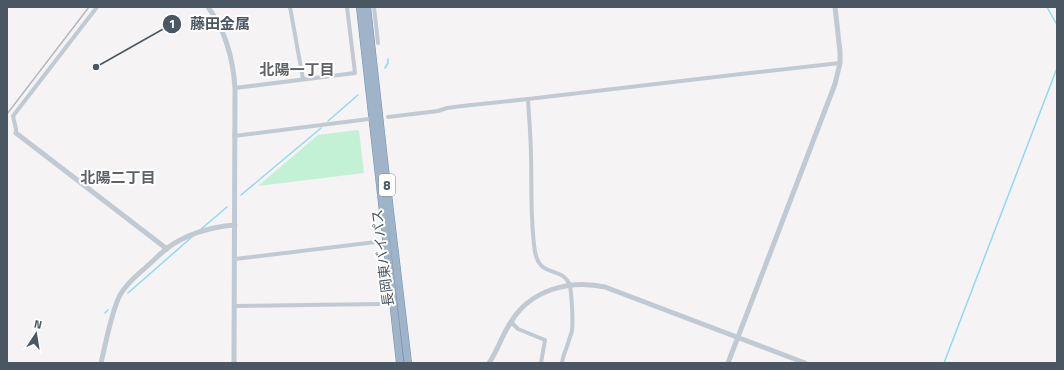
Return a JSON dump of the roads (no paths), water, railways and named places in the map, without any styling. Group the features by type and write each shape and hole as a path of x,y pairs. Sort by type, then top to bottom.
{"highway":[{"name":"長岡東バイパス","path":"360,7 400,363"},
{"name":"長岡東バイパス","path":"367,7 408,363"}],"street":[{"path":"97,7 13,116 16,133 167,249"},
{"path":"208,7 218,22 227,43 233,65 235,88 234,363"},
{"path":"290,7 303,78"},
{"path":"235,88 303,78 355,73 347,7"},
{"path":"374,7 378,43"},
{"path":"728,363 837,79 840,63 840,52 835,7"},
{"path":"388,117 438,111 462,106 840,63"},
{"path":"528,99 532,158 531,215 536,258 542,266 564,277 570,284 572,291 572,331 563,355 562,363"},
{"path":"234,136 369,119"},
{"path":"101,363 116,305 120,294 126,285 167,249 188,236 200,231 217,227 235,225"},
{"path":"235,259 376,242"},
{"path":"489,363 515,315 532,300 547,291 570,284 586,284 605,287 805,363"},
{"path":"234,306 379,304"},
{"path":"511,322 518,329 545,340 541,363"}],"waterway":[{"path":"1047,7 1057,25"},
{"path":"385,68 388,63 388,59"},
{"path":"944,363 1057,68"},
{"path":"328,121 358,95"},
{"path":"241,195 321,128"},
{"path":"200,230 227,207"},
{"path":"128,293 193,236"},
{"path":"105,313 108,310"}],"railway":[{"path":"7,114 89,7"}],"place":[{"name":"藤田金属","path":"96,67"}],"district":[{"name":"北陽一丁目","path":"297,69"},
{"name":"北陽二丁目","path":"118,177"}]}
